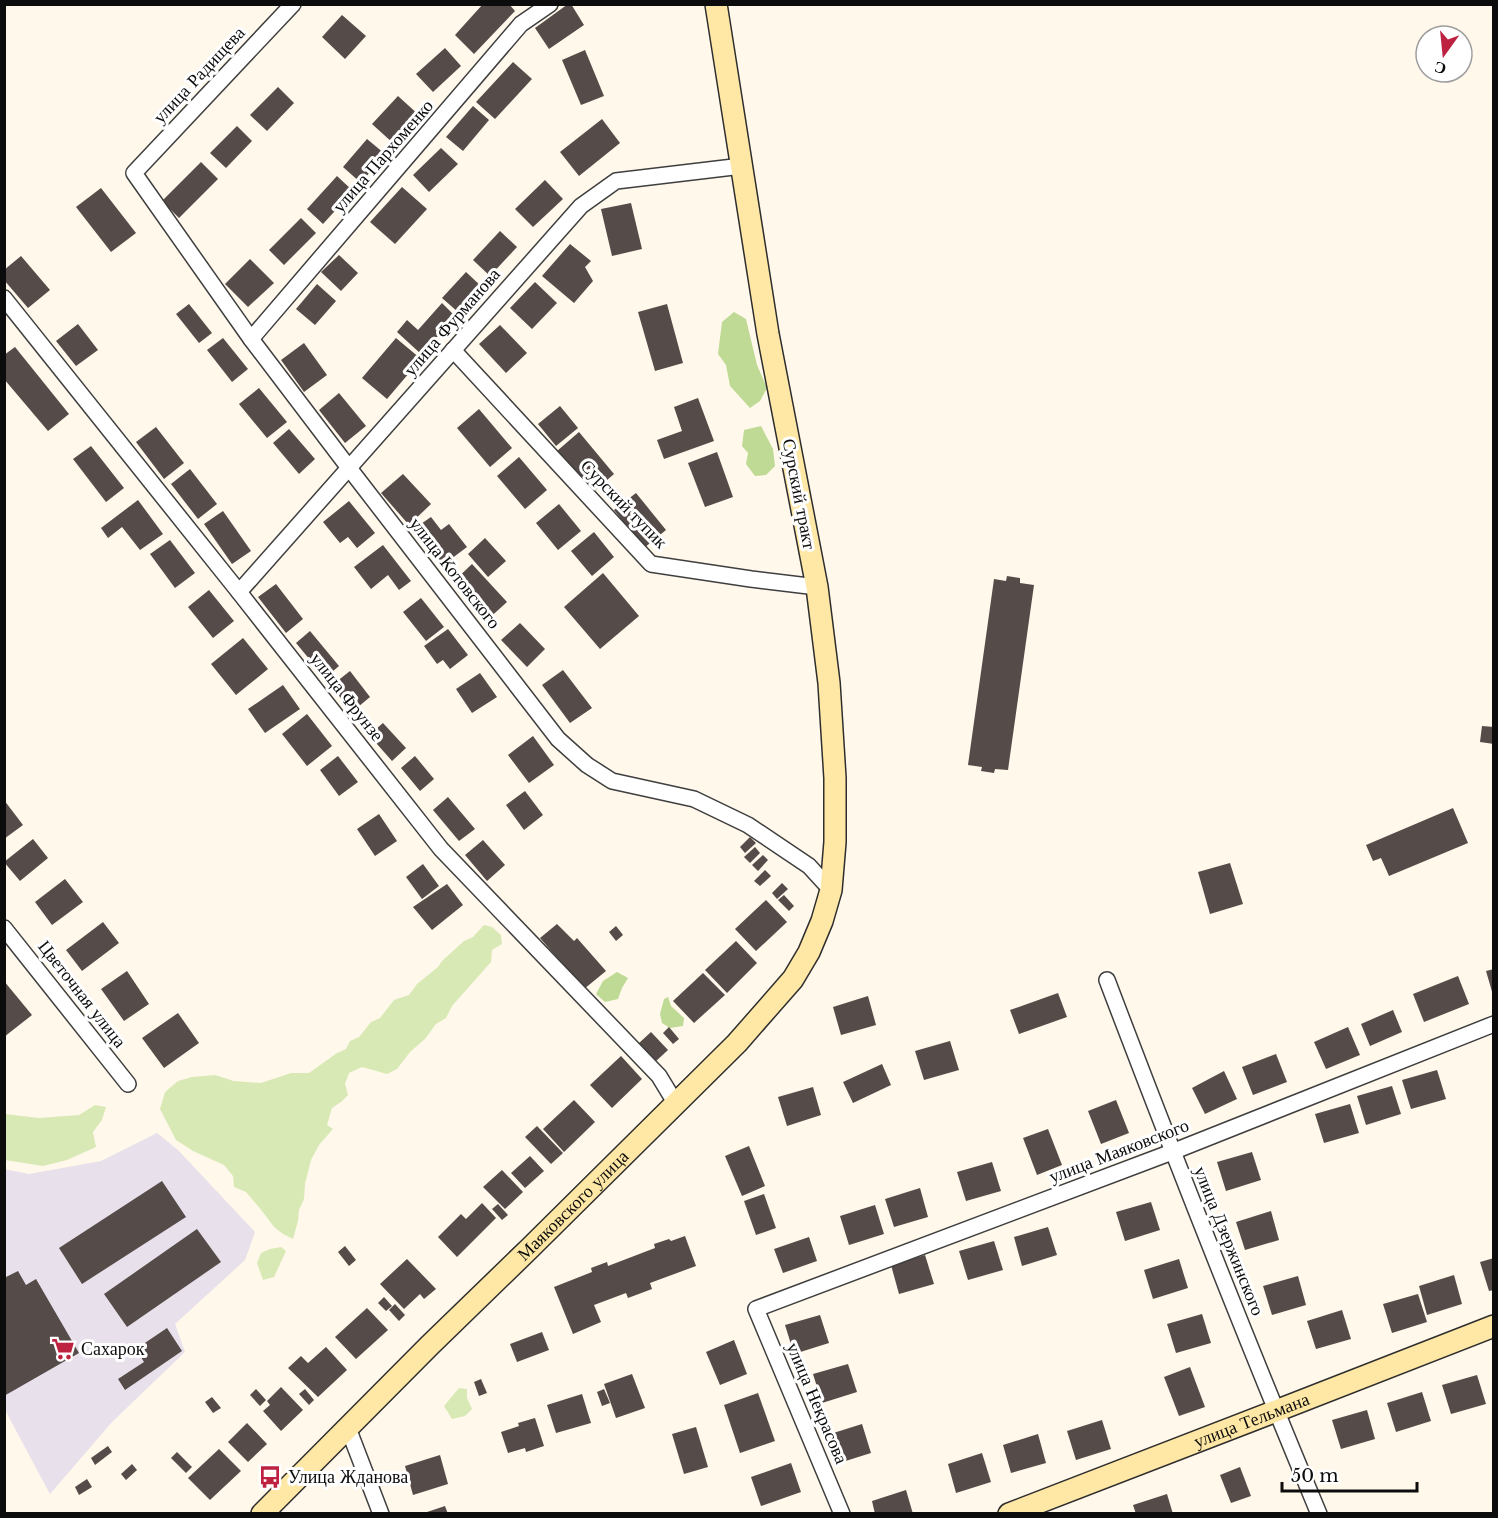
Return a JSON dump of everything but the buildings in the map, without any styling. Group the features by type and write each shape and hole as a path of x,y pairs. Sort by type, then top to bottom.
{"street":[{"name":"улица Радищева","path":"134,173 293,4"},
{"name":"улица Пархоменко","path":"251,339 522,24 550,4"},
{"name":"Сурский тракт","path":"716,4 768,334 817,587 829,683 835,778 835,842 831,890 822,921 809,952 793,978"},
{"name":"улица Фурманова","path":"239,592 580,206 616,181 742,166"},
{"name":"улица Котовского","path":"134,173 251,339 558,739 586,765 612,781 694,799 748,825 809,866 831,890"},
{"name":"улица Фрунзе","path":"4,298 441,849 659,1076 676,1104"},
{"name":"Сурский тупик","path":"453,350 651,564 817,587"},
{"name":"Цветочная улица","path":"4,928 128,1084"},
{"name":"Маяковского улица","path":"262,1514 737,1043 793,978"},
{"name":"улица Дзержинского","path":"1107,980 1172,1152 1319,1514"},
{"name":"улица Маяковского","path":"756,1309 1172,1152 1494,1024"},
{"name":"улица Некрасова","path":"756,1309 842,1514"},
{"name":"улица Тельмана","path":"1009,1514 1494,1326"},
{"path":"348,1428 381,1514"}],"shaded area":[{"path":"157,1133 178,1150 255,1232 245,1260 175,1324 185,1352 112,1422 50,1494 5,1410 4,1169 29,1174 101,1161"}],"green space":[{"path":"734,312 746,319 757,365 767,388 760,401 750,408 730,386 726,365 718,354 722,322"},
{"path":"761,426 773,449 775,466 766,475 755,476 746,464 748,453 742,446 744,430"},
{"path":"484,925 492,927 501,935 502,944 492,950 491,962 452,1006 446,1018 436,1024 397,1069 387,1074 362,1067 349,1073 345,1084 348,1095 332,1108 327,1125 333,1129 319,1145 311,1160 304,1199 299,1210 293,1239 274,1227 246,1192 234,1187 233,1176 224,1165 193,1151 176,1140 160,1109 165,1092 178,1081 215,1075 234,1081 261,1083 291,1073 309,1073 346,1049 350,1041 359,1037 371,1022 380,1018 394,1000 409,995 417,984"},
{"path":"617,972 628,978 618,999 605,1002 596,994 603,981"},
{"path":"668,997 671,1006 684,1018 683,1026 670,1028 662,1023 660,1014 664,999"},
{"path":"95,1105 106,1107 102,1120 93,1132 96,1147 67,1160 43,1166 5,1160 5,1114 39,1118 79,1115"},
{"path":"281,1247 286,1251 274,1277 263,1280 257,1263 261,1253"},
{"path":"459,1388 467,1389 467,1398 472,1409 465,1416 452,1419 444,1406"}],"place":[{"name":"Сахарок","path":"63,1349"},
{"name":"Улица Жданова","path":"270,1477"}]}
